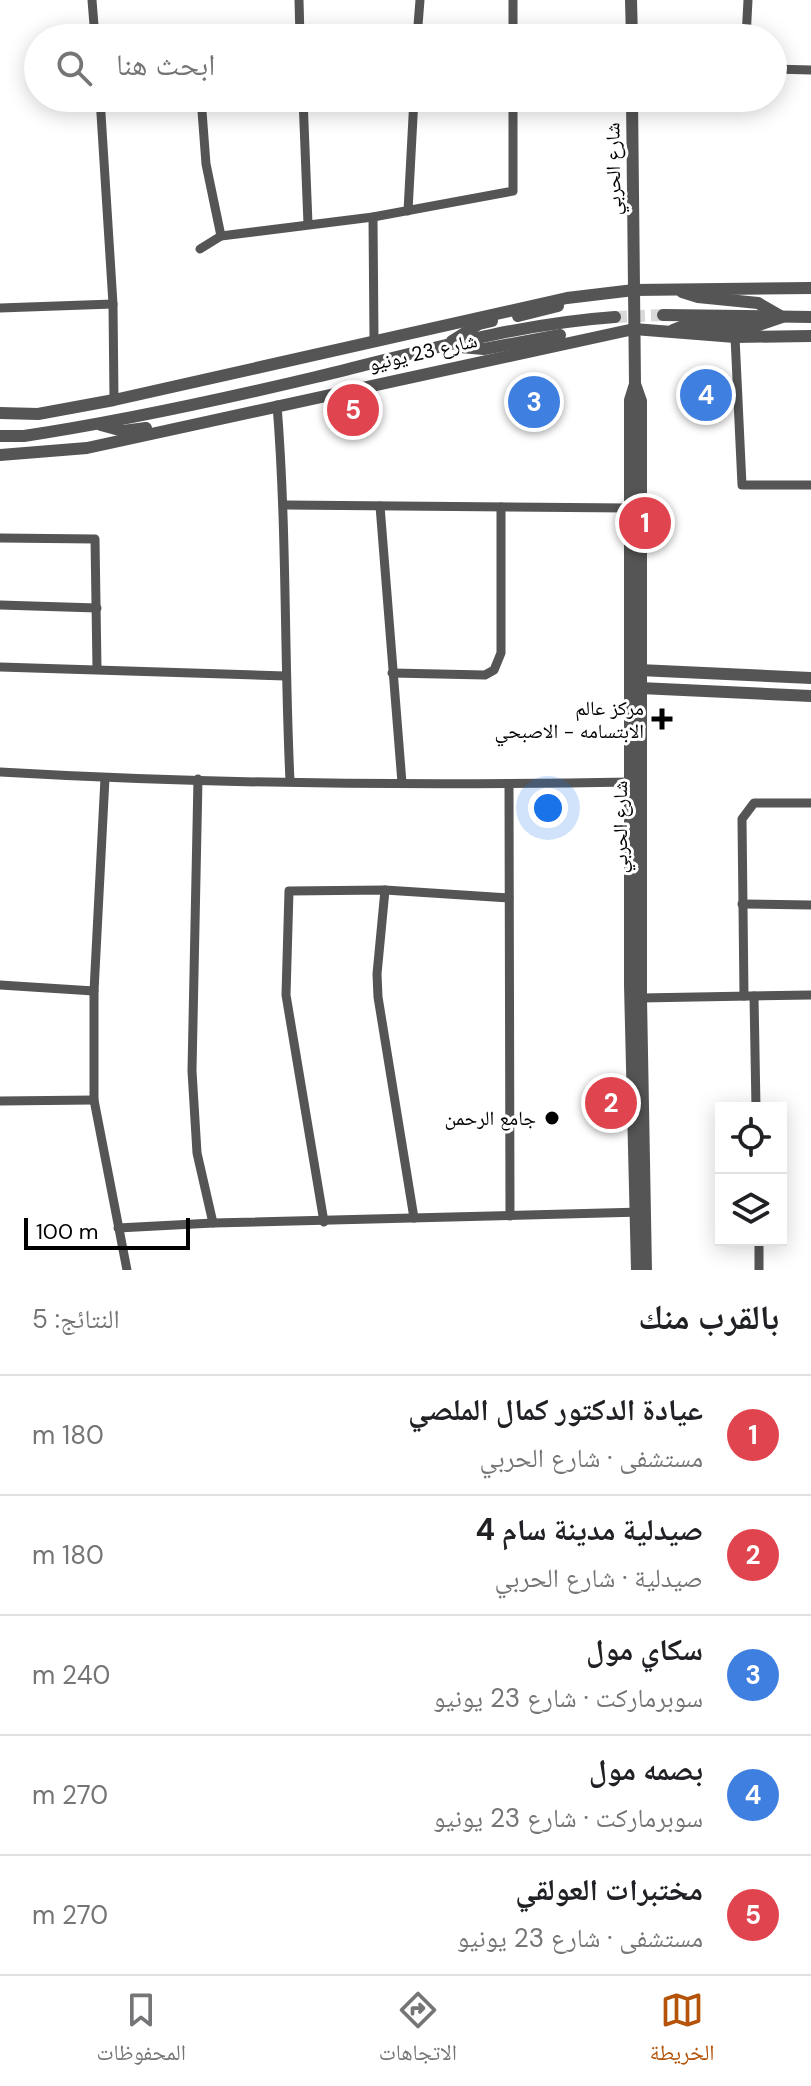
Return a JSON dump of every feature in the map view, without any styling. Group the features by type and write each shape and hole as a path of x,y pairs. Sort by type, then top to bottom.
{"street":[{"path":"92,0 94,24"},
{"path":"299,0 300,24"},
{"path":"418,24 420,0"},
{"path":"513,0 513,24"},
{"path":"631,0 632,24"},
{"path":"747,24 748,0"},
{"path":"787,69 811,70"},
{"path":"101,112 113,304 114,400"},
{"path":"202,112 206,164 221,236"},
{"path":"304,112 308,224"},
{"path":"408,211 413,112"},
{"path":"200,249 221,236 373,217 513,191 513,112"},
{"name":"شارع الحربي","path":"632,112 635,384 630,400 630,782 640,1212 646,1270"},
{"path":"373,217 374,339"},
{"name":"شارع 23 يونيو","path":"0,413 38,414 214,380 374,339 567,298 634,290 811,288"},
{"path":"675,289 698,297 758,303 782,317"},
{"path":"445,345 479,324 551,310 567,298"},
{"path":"0,308 113,304"},
{"path":"663,315 811,317"},
{"path":"0,436 24,436 203,404 445,345 563,321 615,317"},
{"path":"670,331 688,324 756,326 782,317"},
{"name":"شارع 23 يونيو","path":"0,455 87,448 574,339 634,329 735,337 811,336"},
{"path":"445,345 484,349 560,335 574,339"},
{"path":"735,337 742,485 811,485"},
{"name":"شارع الحربي","path":"635,384 641,401 641,998 637,1270"},
{"path":"277,405 285,505 285,676 290,781"},
{"path":"98,424 123,431 175,422 200,424"},
{"path":"0,429 24,436"},
{"path":"285,505 629,508"},
{"path":"380,506 402,783"},
{"path":"392,673 485,675 494,670 501,653 501,507"},
{"path":"0,538 95,539 97,669"},
{"path":"0,605 97,608"},
{"path":"0,667 285,676"},
{"path":"639,670 811,678"},
{"path":"640,688 811,696"},
{"path":"0,772 105,778 509,785 630,782"},
{"path":"105,778 94,991 94,1100 127,1270"},
{"path":"198,779 192,1071 197,1153 213,1223"},
{"path":"509,785 510,1216"},
{"path":"756,1102 742,904 742,819 754,803 811,803"},
{"path":"324,1222 286,995 289,891 385,890 509,898"},
{"path":"385,890 378,997 414,1218"},
{"path":"742,904 811,905"},
{"path":"0,985 94,991"},
{"path":"641,998 811,995"},
{"path":"0,1101 94,1100"},
{"path":"118,1228 640,1212"},
{"path":"759,1246 759,1270"}],"tunnel":[{"path":"615,317 663,315"}],"place":[{"name":"بصمه مول","path":"706,395"},
{"name":"سكاي مول","path":"534,402"},
{"name":"مختبرات العولقي","path":"353,410"},
{"name":"عيادة الدكتور كمال الملصي","path":"645,523"},
{"name":"مركز عالم الابتسامه - الاصبحي","path":"662,719"},
{"name":"صيدلية مدينة سام 4","path":"611,1103"},
{"name":"جامع الرحمن","path":"552,1118"}]}
